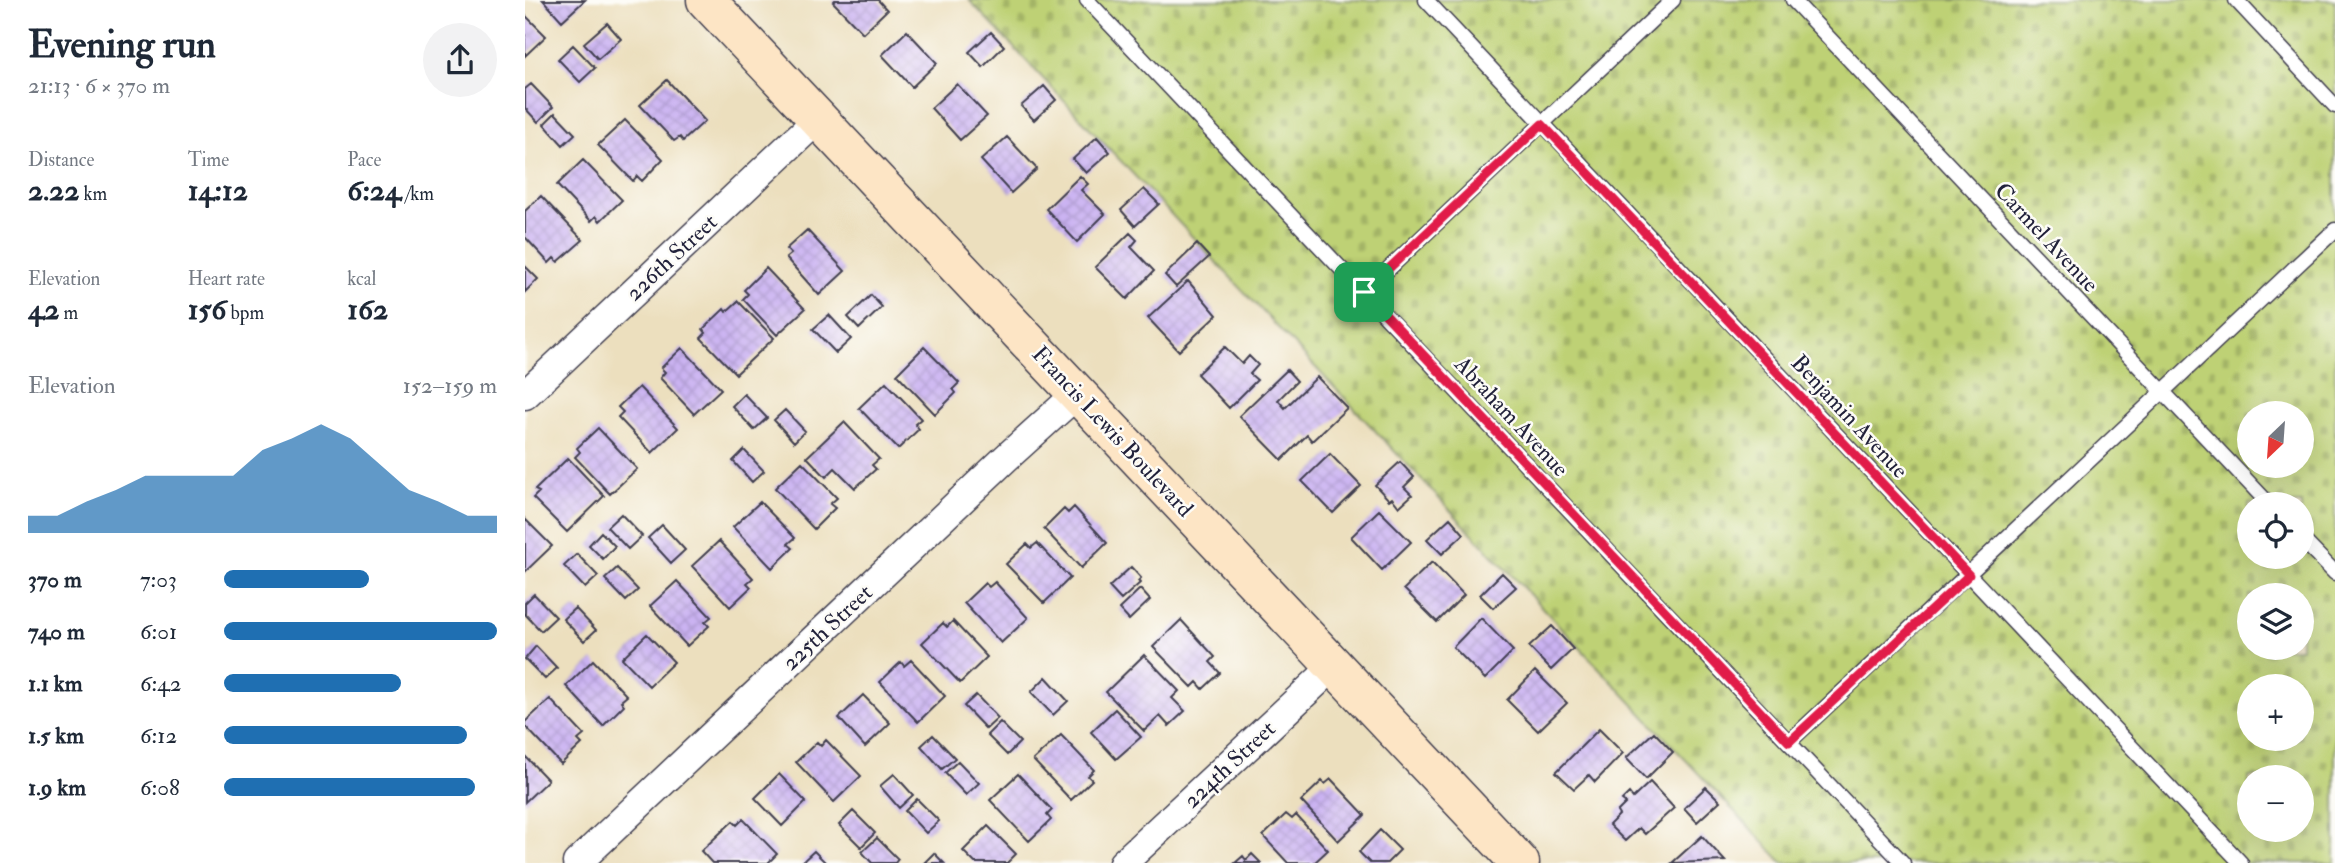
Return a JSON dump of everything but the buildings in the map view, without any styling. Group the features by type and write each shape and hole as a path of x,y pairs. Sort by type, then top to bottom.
{"main road":[{"name":"Francis Lewis Boulevard","path":"705,0 1520,863"}],"street":[{"name":"226th Street","path":"525,396 818,119"},
{"name":"225th Street","path":"577,863 1078,393"},
{"name":"224th Street","path":"1123,863 1335,665"}],"lane":[{"name":"Abraham Avenue","path":"1087,0 1903,863"},
{"name":"Benjamin Avenue","path":"1426,0 2241,863"},
{"path":"1364,292 1673,0"},
{"name":"Carmel Avenue","path":"1793,0 2258,492"},
{"path":"2236,0 2335,106"},
{"path":"1789,742 2335,230"},
{"path":"2314,551 2335,573"}],"green space":[{"path":"969,0 2335,0 2335,863 1783,863"}],"route":[{"path":"1542,124 1969,575 1789,742 1364,292 1542,124"}]}
